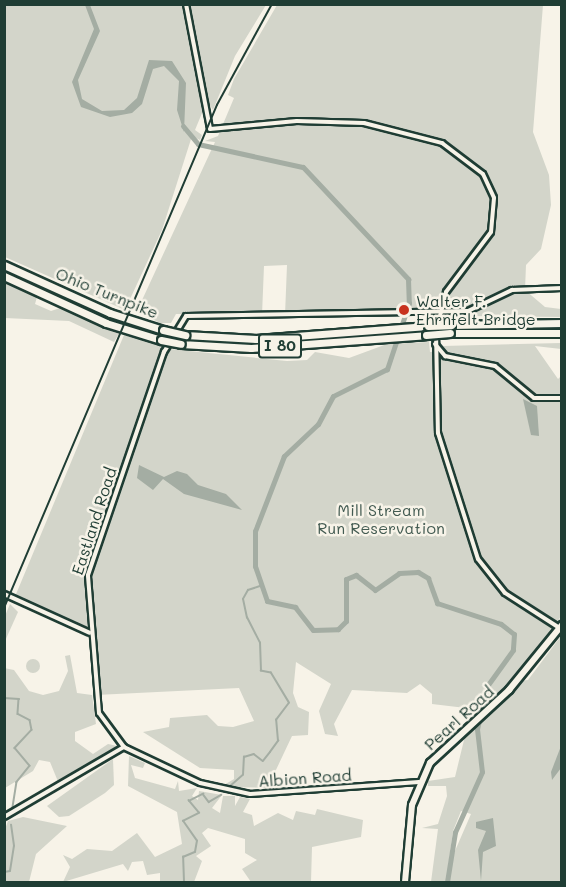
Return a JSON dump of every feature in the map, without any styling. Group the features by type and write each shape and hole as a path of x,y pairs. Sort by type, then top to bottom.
{"highway":[{"name":"Ohio Turnpike","path":"4,265 163,330 184,335 256,339 428,326 561,323"},
{"name":"Ohio Turnpike","path":"4,276 106,323 181,344 251,348 450,333 561,333"}],"main road":[{"name":"Pearl Road","path":"405,882 419,782 439,751 498,700 561,627"}],"street":[{"path":"186,4 210,129 321,120 383,127 442,144 483,174 494,198 491,232 457,274 440,311 435,344 433,359 442,453 478,559 504,593 561,627"},
{"path":"440,311 475,309 512,290 561,288"},
{"name":"Eastland Road","path":"124,747 99,713 90,633 88,575 171,337 186,316 440,311"},
{"path":"435,344 445,356"},
{"path":"433,359 445,356 495,366 534,398 561,398"},
{"path":"4,594 90,633"},
{"path":"4,817 124,747"},
{"name":"Albion Road","path":"124,747 200,783 250,794 419,782"}],"green space":[{"path":"5,5 266,5 235,56 213,110 207,101 195,130 202,135 200,140 192,136 162,230 125,310 5,257"},
{"path":"277,5 543,5 533,132 549,175 551,205 541,249 526,265 525,290 545,307 561,309 561,317 469,316 475,311 285,315 287,265 264,266 262,315 176,314 171,323 160,323 137,311 215,142 205,141 218,136 234,98 228,95 234,79"},
{"path":"4,282 37,297 35,304 51,311 60,308 120,332 114,342 69,321 5,318"},
{"name":"Mill Stream Run Reservation","path":"124,335 165,346 161,358 169,349 287,361 307,360 315,352 349,358 387,344 429,342 430,352 445,351 443,346 561,343 561,349 535,346 558,379 561,376 561,616 519,681 528,680 561,636 561,882 431,882 438,829 422,828 438,824 447,796 446,786 428,786 428,781 455,777 465,736 478,715 474,709 432,704 432,694 420,684 407,693 352,690 334,724 338,736 325,734 319,711 331,684 296,662 293,693 298,707 309,712 308,735 292,736 275,772 279,788 231,787 224,785 234,779 234,770 200,768 143,732 169,727 170,718 207,715 218,726 233,727 254,721 239,688 96,695 90,634 14,599","holes":["461,811 471,814 448,867 453,831"]},
{"path":"10,604 18,612 5,641 5,616"},
{"path":"70,655 77,693 92,695 96,724 75,732 75,741 93,754 108,744 117,746 59,784 50,762 39,760 33,771 5,788 4,668 14,670 29,691 43,695 59,691 68,671 65,656"},
{"path":"30,659 36,659 40,666 36,673 30,673 26,669 26,663"},
{"path":"129,756 145,763 143,768 131,765 135,778 175,789 178,781 179,791 197,788 192,796 198,800 199,791 222,795 212,808 220,813 223,796 235,796 235,806 240,797 250,799 243,812 252,815 254,826 278,813 293,820 296,811 315,815 317,809 363,820 361,837 312,847 311,882 251,882 242,869 257,860 245,853 245,839 208,828 202,833 211,846 196,856 202,861 194,882 160,882 160,873 147,875 143,861 132,862 128,871 123,864 63,882 70,867 63,855 72,859 87,849 112,851 137,833 155,857 182,844 177,812 128,786"},
{"path":"113,759 114,785 105,793 69,816 59,817 47,806"},
{"path":"23,817 67,826 36,854 29,882 5,882 5,829 8,821"}],"shaded area":[{"path":"85,5 90,5 100,31 78,80 82,99 102,111 124,110 137,98 149,60 172,61 186,83 184,132 177,110 179,81 164,66 153,69 142,104 132,113 110,117 81,107 72,82 94,29"},
{"path":"523,399 537,406 539,436 531,435"},
{"path":"139,465 164,477 177,471 187,474 198,485 226,494 242,510 184,494 163,479 153,490 137,478"},
{"path":"561,746 561,768 552,780 551,772"},
{"path":"493,818 496,846 483,852 481,881 478,850 486,831 476,828 476,822"}],"waterway":[{"path":"183,126 198,144 303,167 408,279 409,303 387,369 333,396 318,424 284,456 255,531 255,566 267,601 295,607 313,630 338,629 346,621 346,579 356,575 375,590 399,573 418,572 428,578 437,603 501,624 514,634 513,650 487,686 477,729 482,772 455,832 447,882"},
{"path":"229,787 243,775 244,757 254,754 263,761 278,741 276,720 289,703 271,673 261,671 260,643 247,618 243,599 248,590 260,586"},
{"path":"4,698 19,699 18,714 30,720 32,730 15,748 30,766 17,782 13,808"},
{"path":"184,882 183,857 195,852 197,841 183,821 199,813 189,801 203,794 209,802 221,795"},
{"path":"4,872 10,871 14,846 11,825"}],"railway":[{"path":"4,608 217,105 272,4"}],"place":[{"name":"Walter F. Ehrnfelt Bridge","path":"404,310"}]}
